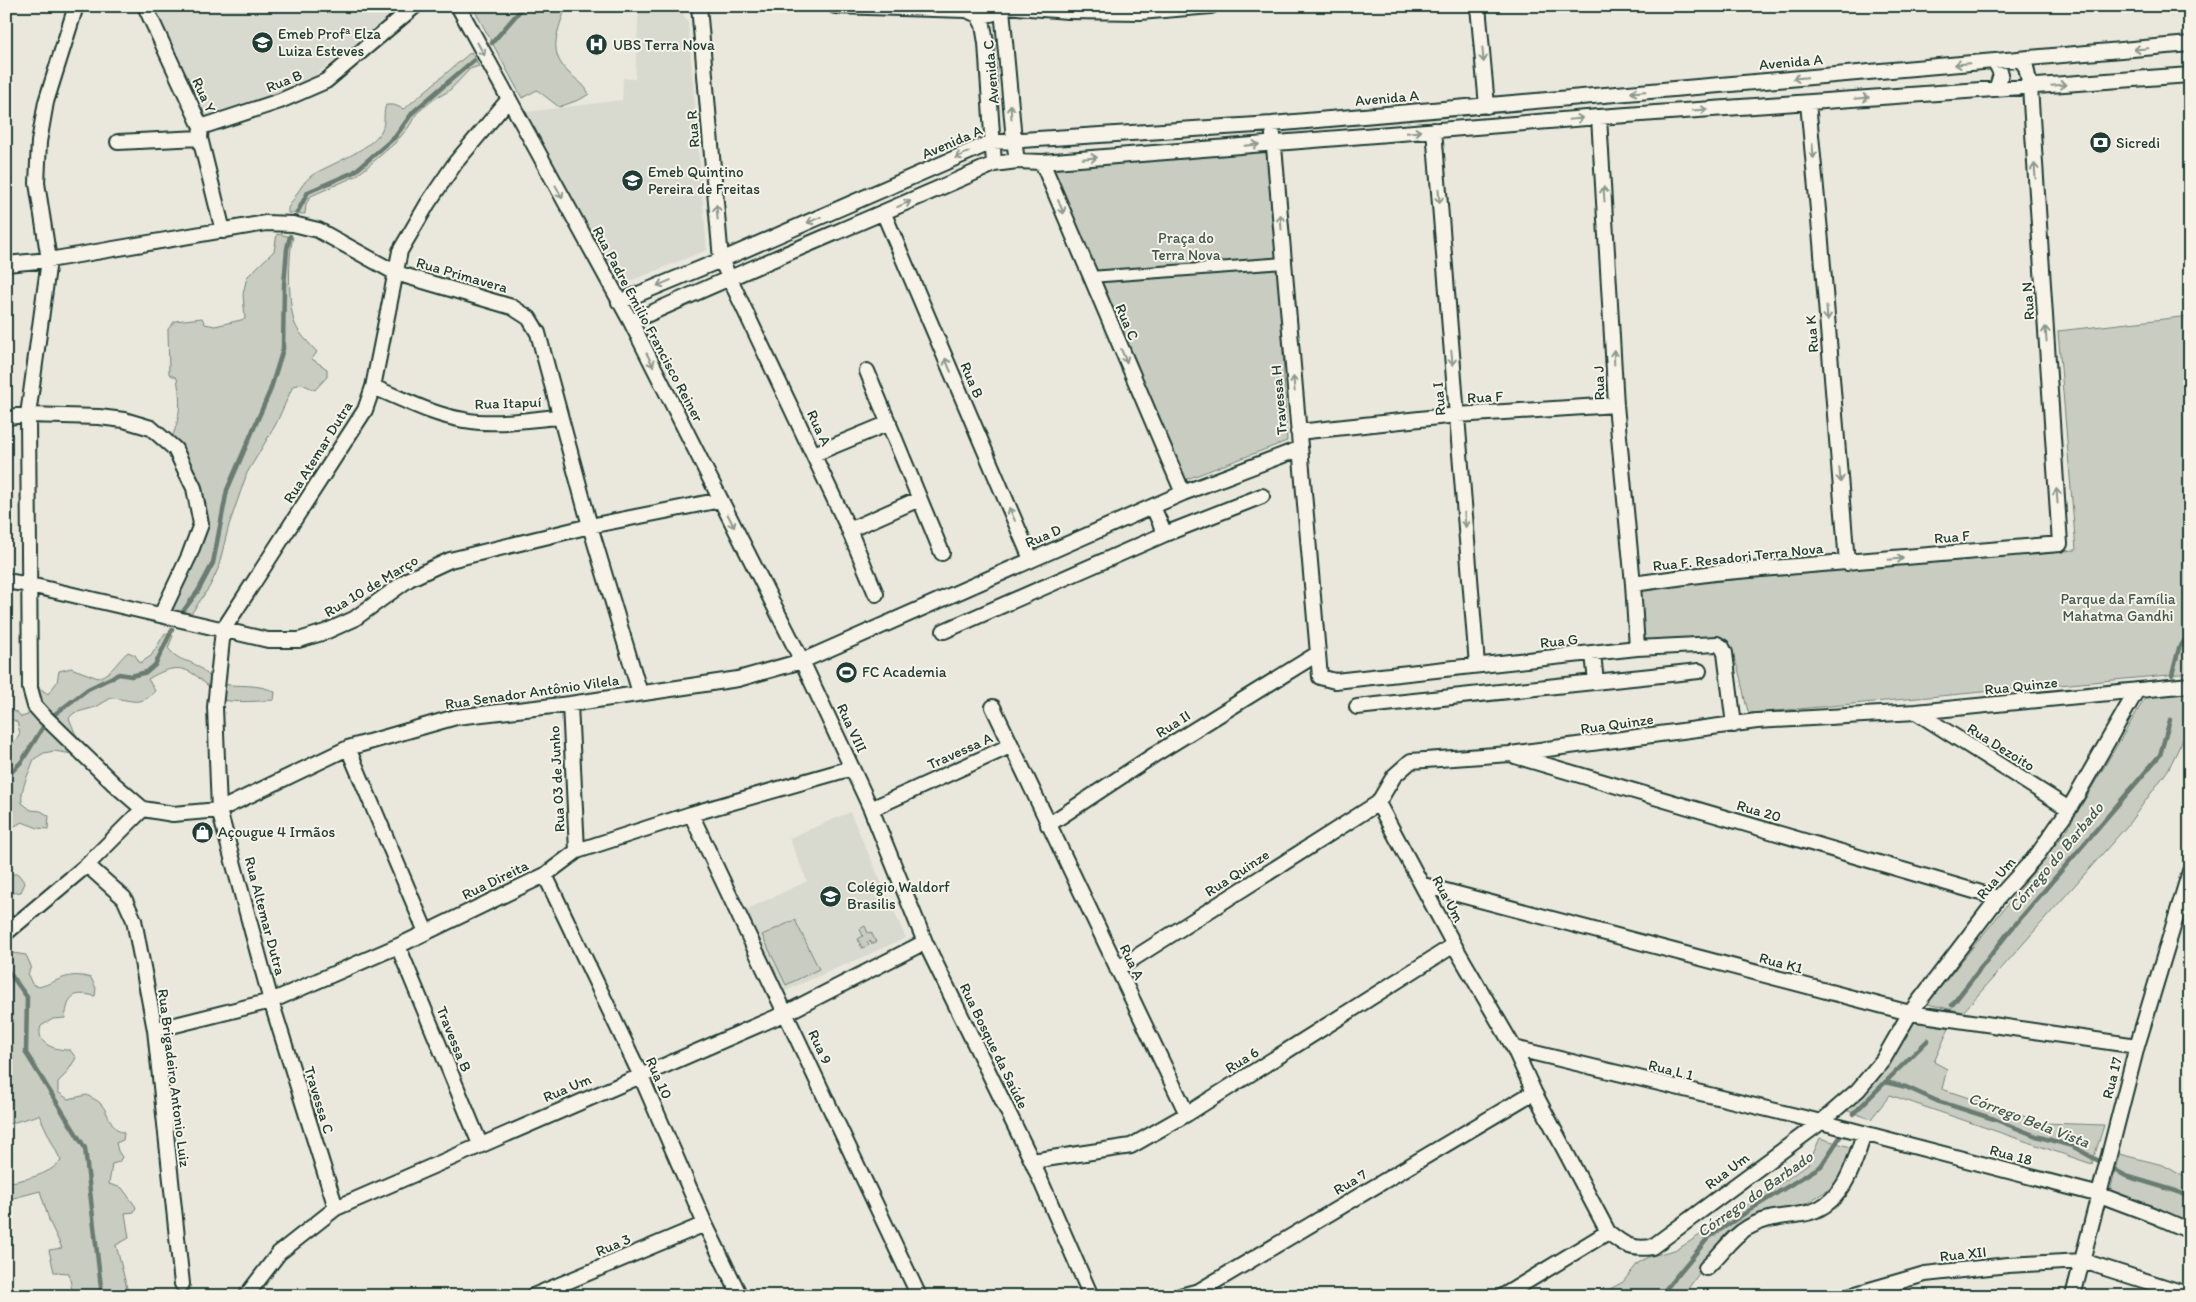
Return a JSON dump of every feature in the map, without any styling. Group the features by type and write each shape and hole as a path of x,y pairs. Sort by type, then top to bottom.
{"street":[{"path":"76,6 46,102 39,142 37,184 49,260 28,415 30,688 35,706 114,784 143,809 173,814 219,810"},
{"name":"Rua Y","path":"146,6 201,133 224,231"},
{"name":"Rua B","path":"118,142 201,133 326,81 415,6"},
{"name":"Rua Padre Emilio Francisco Reiner","path":"458,6 631,322 802,662"},
{"name":"Rua R","path":"699,6 721,260 730,276"},
{"path":"835,6 969,10 987,16 1003,8 1140,12 1211,6"},
{"path":"1478,6 1487,106"},
{"name":"Avenida C","path":"1003,8 1017,161"},
{"name":"Avenida C","path":"969,10 983,25 986,43 994,164"},
{"name":"Avenida A","path":"619,302 721,260 992,142 1272,124 2190,44"},
{"name":"Rua N","path":"2020,59 2026,67 2030,87 2060,544"},
{"path":"1995,61 2000,74 1997,87"},
{"path":"631,322 730,276 884,214 994,164 1017,161 1042,162 1997,87 2030,87 2190,75"},
{"name":"Rua Atemar Dutra","path":"219,810 215,707 223,630 365,410 373,387 400,251 428,203 456,162 509,99"},
{"name":"Rua K","path":"1808,103 1847,563"},
{"name":"Rua J","path":"1599,117 1616,405 1633,584 1637,648"},
{"name":"Travessa H","path":"1272,124 1317,654"},
{"name":"Rua I","path":"1434,130 1477,665"},
{"name":"Rua C","path":"1042,162 1183,494"},
{"name":"Rua B","path":"884,214 1031,559"},
{"name":"Rua Primavera","path":"6,264 49,260 266,223 301,226 318,230 396,273 512,307 529,318 538,333 590,526 640,694"},
{"path":"1090,276 1284,263"},
{"name":"Rua A","path":"730,276 849,530 876,594"},
{"path":"867,371 942,553"},
{"name":"Rua Itapuí","path":"373,387 434,412 464,420 494,422 560,417"},
{"name":"Rua F","path":"1298,432 1457,414 1616,405"},
{"path":"6,417 28,415 99,417 124,420 151,428 175,449 194,488 201,524 161,615"},
{"path":"814,454 889,424"},
{"name":"Rua D","path":"802,662 1031,559 1183,494 1299,449"},
{"path":"944,631 1165,534 1262,496"},
{"path":"849,530 919,499"},
{"name":"Rua 10 de Março","path":"6,582 30,585 268,640 299,640 325,632 354,619 409,579 450,560 590,526 721,500"},
{"path":"1153,507 1165,534"},
{"name":"Rua F","path":"1847,563 2060,544"},
{"name":"Rua F. Resadori Terra Nova","path":"1633,584 1714,573 1847,563"},
{"name":"Rua G","path":"1317,654 1320,677 1334,681 1637,648 1720,644 1725,653 1734,725"},
{"name":"Rua II","path":"1048,825 1157,753 1317,654"},
{"path":"1593,654 1596,682"},
{"name":"Rua Senador Antônio Vilela","path":"219,810 348,748 456,717 570,704 738,679 802,662"},
{"name":"Rua VIII","path":"802,662 871,809"},
{"path":"1357,707 1699,671"},
{"name":"Rua Quinze","path":"1117,969 1378,803 1394,776 1411,761 1510,754 1758,721 1916,712 2190,684"},
{"name":"Rua Um","path":"1378,803 1454,945 1514,1048 1534,1092 1608,1232 1624,1245 1639,1249 1652,1247 1821,1122 1858,1090 1883,1060 1910,1013 1998,898 2038,854 2069,809 2137,690"},
{"name":"Rua 03 de Junho","path":"570,704 577,851"},
{"path":"993,707 1010,746"},
{"name":"Rua Dezoito","path":"1916,712 2069,809"},
{"name":"Travessa A","path":"871,809 1010,746 1048,825"},
{"path":"348,748 426,932"},
{"name":"Rua 20","path":"1510,754 1998,898"},
{"name":"Rua Direita","path":"155,1030 271,1001 398,946 545,875 577,851 691,814 852,768"},
{"path":"9,931 87,865 143,809"},
{"name":"Rua Bosque da Saúde","path":"871,809 925,942 1032,1161 1091,1296"},
{"name":"Rua Altemar Dutra","path":"219,810 271,1001"},
{"name":"Rua 9","path":"691,814 919,1296"},
{"name":"Rua A","path":"1048,825 1187,1114"},
{"name":"Rua Brigadeiro Antonio Luiz","path":"87,865 124,898 134,920 155,1030 182,1284"},
{"name":"Rua 17","path":"2073,1296 2137,1046 2190,871"},
{"name":"Rua 10","path":"545,875 640,1074 705,1224 740,1296"},
{"name":"Rua K1","path":"1423,886 1910,1013 2137,1046"},
{"name":"Rua Um","path":"246,1296 278,1253 336,1208 640,1074 786,1013 925,942"},
{"name":"Rua 6","path":"1032,1161 1131,1146 1187,1114 1454,945"},
{"name":"Travessa B","path":"398,946 480,1144"},
{"name":"Travessa C","path":"271,1001 336,1208"},
{"name":"Rua L 1","path":"1514,1048 1821,1122"},
{"name":"Rua 7","path":"1180,1296 1199,1291 1534,1092"},
{"name":"Rua 18","path":"1821,1122 2100,1195 2190,1231"},
{"path":"1706,1268 1747,1228 1774,1216 1805,1214 1826,1204 1850,1176 1864,1134"},
{"name":"Rua 3","path":"533,1296 705,1224"},
{"path":"1503,1296 1565,1256 1608,1232"},
{"path":"2083,1261 2190,1295"},
{"name":"Rua XII","path":"1849,1296 1925,1274 2008,1265 2083,1261"}],"shaded area":[{"name":"Emeb Profª Elza Luiza Esteves","path":"151,6 396,6 397,10 316,75 277,93 201,118"},
{"name":"Emeb Quintino Pereira de Freitas","path":"639,6 682,12 688,22 707,250 618,286 525,112 622,100 623,78 635,79"},
{"name":"Colégio Waldorf Brasilis","path":"850,812 906,938 778,994 743,911 807,881 789,838"}],"green space":[{"path":"475,6 512,6 565,10 557,36 556,52 563,67 583,85 589,94 559,107 537,90 522,98 475,11"},
{"path":"471,52 479,66 470,69 449,91 433,100 417,113 408,128 395,143 356,176 311,196 306,204 305,214 288,213 288,208 310,177 352,155 379,135 383,127 386,105 394,105 404,109"},
{"name":"Praça do Terra Nova","path":"1271,148 1279,264 1287,441 1182,481 1053,167"},
{"path":"277,234 293,237 290,256 290,280 293,316 299,331 317,352 312,359 327,369 327,377 315,390 302,384 293,386 276,424 247,473 229,525 218,569 210,586 189,617 170,610 206,529 206,510 201,486 190,463 172,438 179,415 180,402 177,378 169,374 168,329 175,321 202,318 205,324 215,326 245,319 243,294 247,277 274,251"},
{"name":"Parque da Família Mahatma Gandhi","path":"2190,316 2190,673 1754,713 1748,711 1734,657 1721,641 1712,637 1643,641 1639,588 2076,550 2058,331"},
{"path":"165,633 173,636 168,648 173,653 181,659 196,665 216,682 269,689 275,692 274,700 228,701 218,696 194,674 187,671 173,669 157,674 148,679 155,691 145,699 135,701 111,698 96,707 74,713 69,718 75,733 85,746 73,754 54,751 44,753 34,759 24,786 22,803 31,810 41,811 49,816 48,829 38,828 22,822 15,826 6,825 6,755 20,733 17,722 9,718 6,719 6,710 17,712 21,717 28,715 29,687 34,684 48,694 57,682 59,671 71,668 98,678 112,669 128,652 135,655 140,663 151,656"},
{"path":"2190,691 2190,725 2168,770 2127,826 1963,1012 1927,1004 2065,833 2145,698"},
{"path":"6,874 18,874 25,883 21,892 12,893 6,890"},
{"path":"795,920 819,969 786,985 762,935"},
{"path":"865,926 868,933 871,932 876,942 872,944 870,941 867,942 869,945 862,948 858,939 863,936 860,929"},
{"path":"6,952 26,955 31,966 28,975 32,984 39,987 70,976 83,976 91,978 96,988 95,996 81,994 72,997 65,1018 53,1019 41,1026 40,1032 41,1038 48,1045 70,1050 76,1058 66,1074 58,1082 58,1092 68,1099 87,1095 96,1100 104,1108 116,1128 124,1133 123,1140 116,1143 122,1157 119,1162 112,1164 109,1184 122,1188 136,1207 134,1212 125,1213 129,1238 116,1245 129,1296 73,1296 69,1273 54,1272 49,1250 62,1248 50,1223 40,1191 6,1200 6,1183 43,1173 61,1161 39,1115 8,1124 6,1121"},
{"path":"1913,1021 1949,1028 1934,1062 1947,1069 1942,1089 2044,1123 2104,1125 2092,1164 1890,1095 1871,1119 1845,1110 1888,1065"},
{"path":"1820,1138 1850,1147 1844,1175 1828,1190 1802,1206 1770,1212 1726,1235 1683,1296 1597,1296 1623,1282 1638,1263 1648,1257 1678,1249 1786,1180 1809,1163"},
{"path":"2119,1154 2163,1165 2190,1180 2190,1223 2110,1192"}],"waterway":[{"path":"492,43 524,6"},
{"path":"297,213 308,192 354,172 395,137 413,112 474,60"},
{"path":"184,610 198,591 213,563 227,490 270,391 283,349 284,285 290,236"},
{"path":"55,714 88,689 119,674 131,676 147,672 155,665 172,630"},
{"name":"Córrego do Barbado","path":"2172,675 2179,648 2190,633"},
{"name":"Córrego do Barbado","path":"1952,1005 2008,933 2160,755 2170,720"},
{"path":"6,778 22,761 43,727"},
{"path":"6,968 27,997 26,1053 85,1148 102,1296"},
{"name":"Córrego do Barbado","path":"1853,1114 1928,1040"},
{"name":"Córrego Bela Vista","path":"1885,1082 1906,1087 1937,1101 1994,1119 2036,1136 2072,1146 2126,1176 2176,1191 2190,1198"},
{"name":"Córrego do Barbado","path":"1660,1296 1708,1238 1821,1166 1842,1134"}],"place":[{"name":"Emeb Profª Elza Luiza Esteves","path":"262,43"},
{"name":"UBS Terra Nova","path":"597,45"},
{"name":"Sicredi","path":"2100,143"},
{"name":"Emeb Quintino Pereira de Freitas","path":"632,181"},
{"name":"FC Academia","path":"846,672"},
{"name":"Açougue 4 Irmãos","path":"202,832"},
{"name":"Colégio Waldorf Brasilis","path":"831,896"}]}
